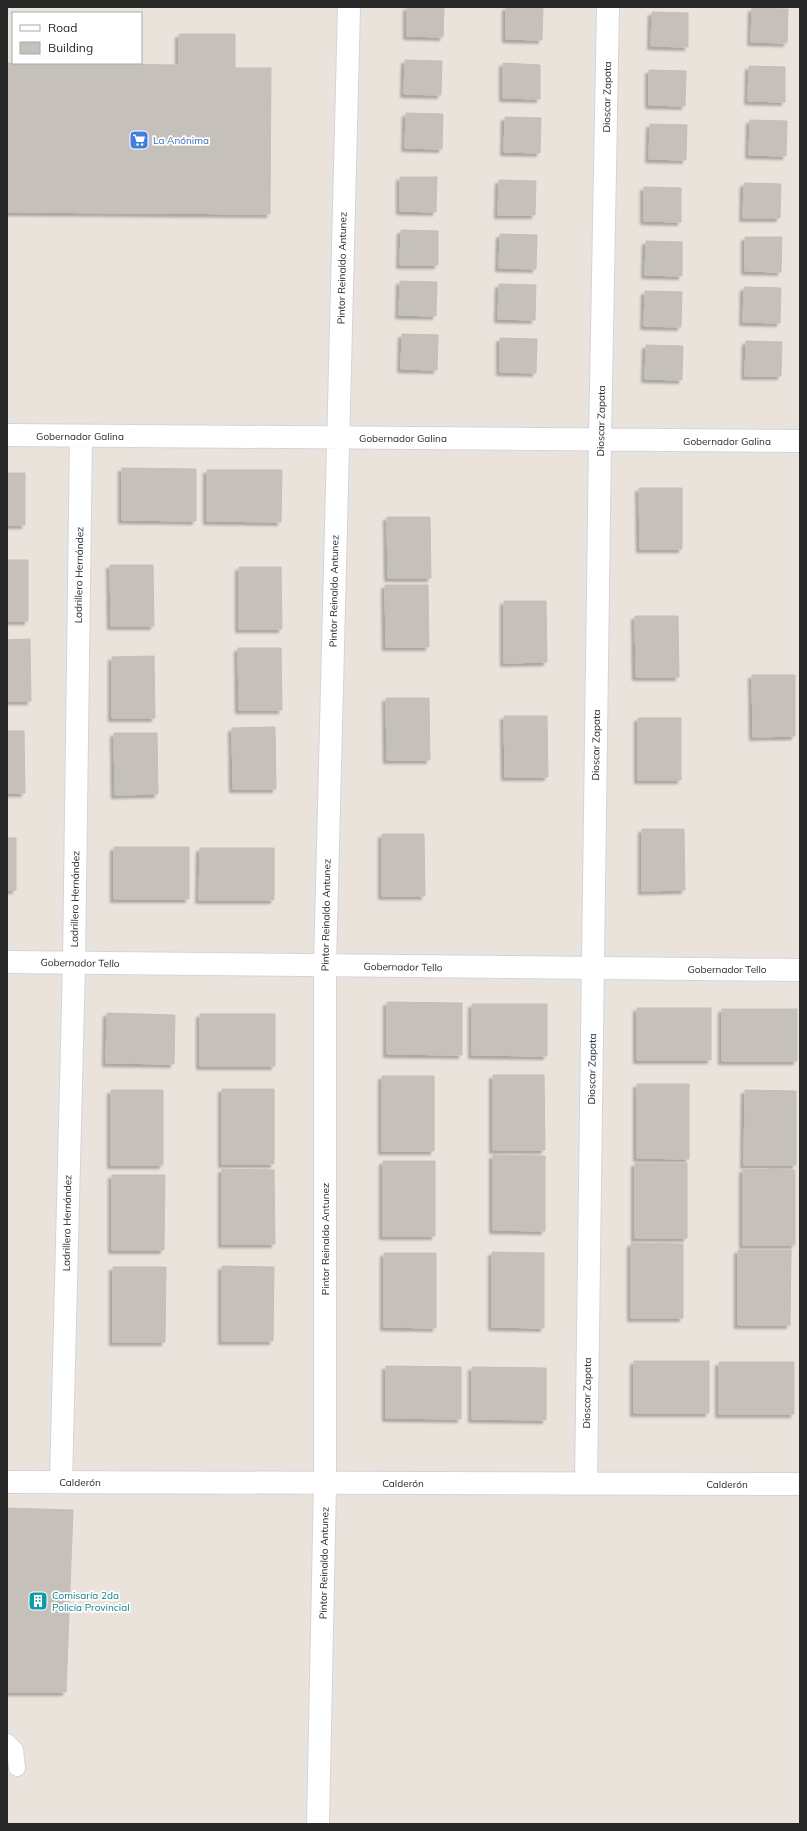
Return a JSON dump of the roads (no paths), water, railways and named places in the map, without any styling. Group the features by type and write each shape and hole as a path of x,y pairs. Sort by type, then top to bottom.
{"street":[{"name":"Pintor Reinaldo Antunez","path":"318,1824 325,1483 325,966 349,7"},
{"name":"Dioscar Zapata","path":"586,1483 600,440 608,7"},
{"name":"Gobernador Galina","path":"7,435 800,441"},
{"name":"Ladrillero Hernández","path":"61,1482 74,963 81,436"},
{"name":"Gobernador Tello","path":"7,962 800,970"},
{"name":"Calderón","path":"7,1482 800,1484"}],"lane":[{"path":"7,1742 15,1750 17,1768"}],"place":[{"name":"La Anónima","path":"139,140"},
{"name":"Comisaría 2da Policía Provincial","path":"38,1601"}]}
